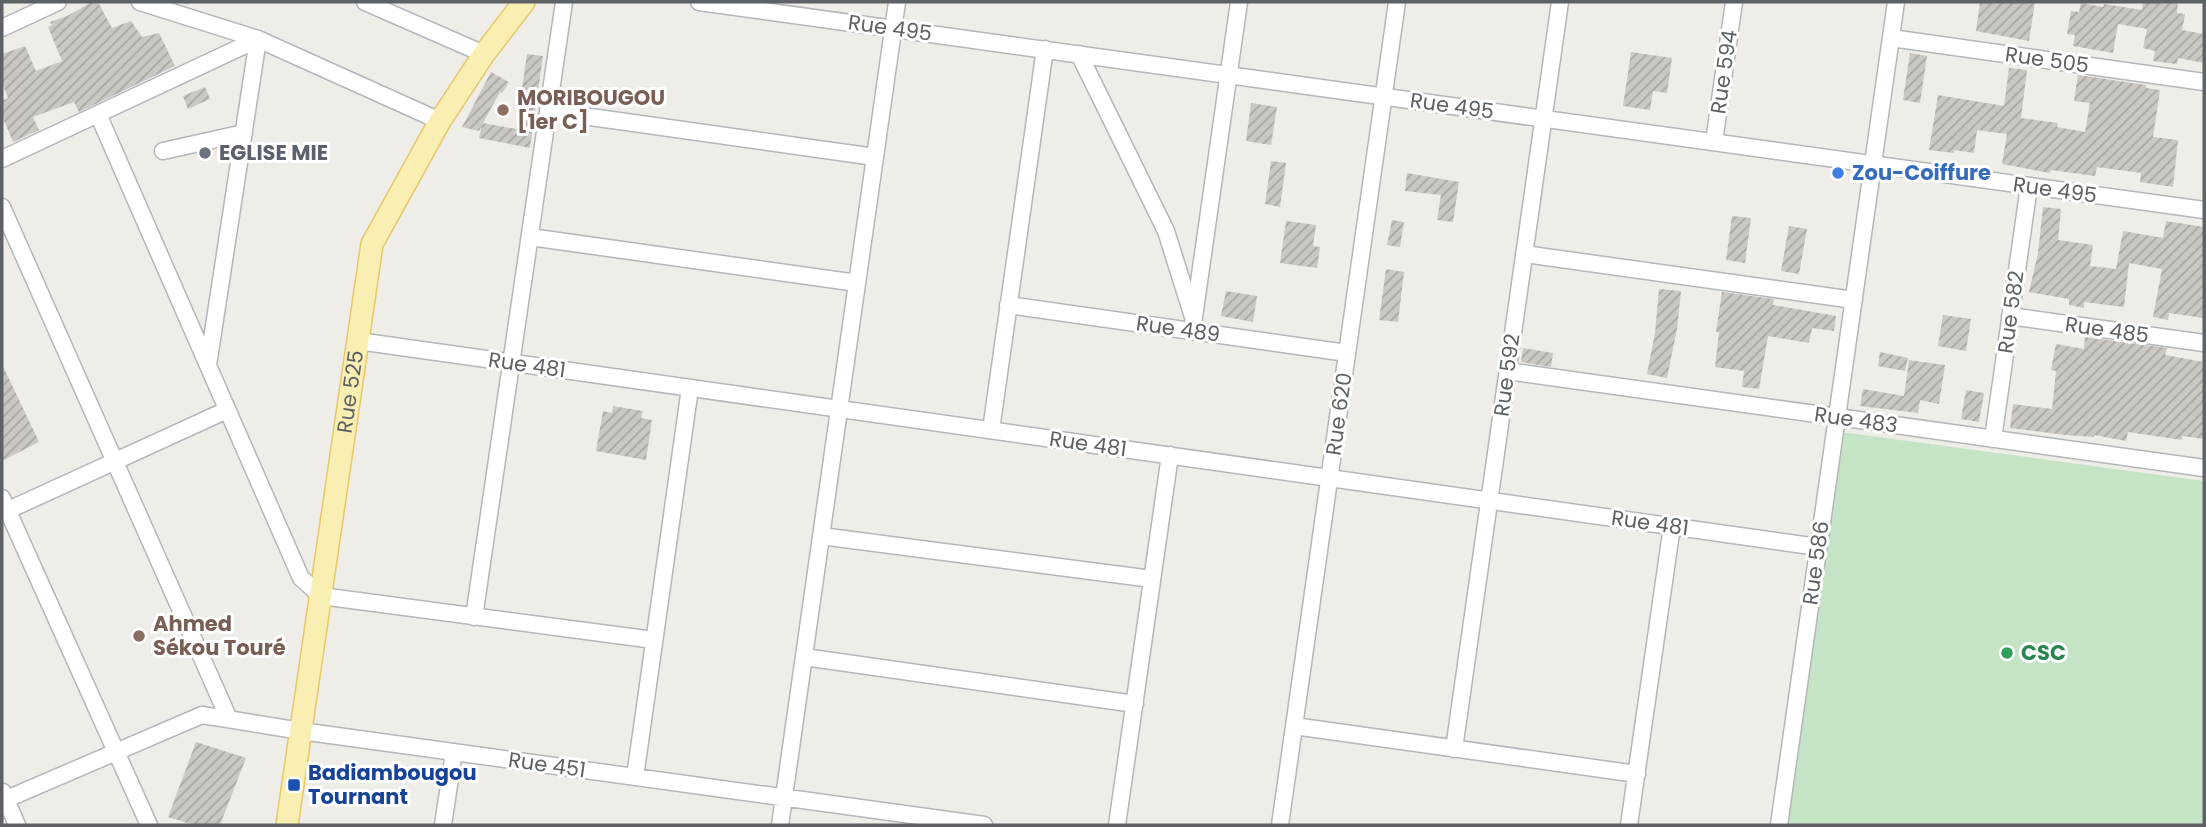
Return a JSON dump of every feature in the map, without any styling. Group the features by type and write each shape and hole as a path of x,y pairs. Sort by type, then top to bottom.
{"main road":[{"name":"Rue 525","path":"287,825 372,244 440,121 484,54 524,2"}],"street":[{"path":"2,28 58,2"},
{"path":"140,2 258,39 440,121"},
{"path":"365,2 484,54"},
{"path":"474,617 564,2"},
{"name":"Rue 495","path":"699,2 747,5 893,29 2204,210"},
{"path":"780,825 897,2"},
{"path":"1193,325 1239,2"},
{"name":"Rue 620","path":"1280,825 1397,2"},
{"name":"Rue 592","path":"1454,748 1560,2"},
{"name":"Rue 594","path":"1714,142 1734,2"},
{"name":"Rue 586","path":"1779,825 1896,2"},
{"name":"Rue 505","path":"1891,38 2204,82"},
{"path":"2,159 258,39"},
{"path":"208,366 258,39"},
{"path":"991,430 1045,49"},
{"path":"1079,54 1166,231 1193,325"},
{"path":"548,111 875,157"},
{"path":"98,114 301,578 321,596 654,640"},
{"path":"163,152 244,133"},
{"name":"Rue 582","path":"1993,439 2029,186"},
{"path":"2204,204 2204,210"},
{"path":"2,207 229,719"},
{"path":"530,237 857,283"},
{"path":"1524,254 1854,300"},
{"name":"Rue 489","path":"1008,305 1193,325 1347,353"},
{"name":"Rue 485","path":"2010,316 2204,344"},
{"name":"Rue 481","path":"358,341 1818,547"},
{"name":"Rue 483","path":"1507,371 2204,468"},
{"path":"635,777 690,387"},
{"path":"149,825 4,507 116,461 227,410"},
{"path":"1117,825 1170,455"},
{"path":"1629,825 1672,526"},
{"path":"821,536 1152,579"},
{"path":"804,657 1135,704"},
{"name":"Rue 451","path":"3,797 202,715 936,822 984,825"},
{"path":"1294,726 1637,774"},
{"path":"443,825 454,752"},
{"path":"3,797 17,825"}],"green space":[{"name":"CSC","path":"1841,432 2204,481 2204,825 1787,825"}],"building":[{"path":"92,2 98,2 112,28 131,21 142,37 159,33 175,66 79,112 74,102 33,117 39,130 13,142 2,116 2,101 8,98 2,82 2,54 25,46 36,71 62,61 48,27 52,25 50,22"},
{"path":"1980,2 2035,2 2029,41 1976,31"},
{"path":"2143,2 2178,2 2177,13 2185,14 2182,30 2204,34 2204,63 2178,58 2177,64 2153,61 2155,51 2143,48 2147,29 2118,24 2113,53 2073,46 2075,35 2067,34 2071,11 2079,12 2081,3 2142,10"},
{"path":"1631,52 1672,58 1667,93 1653,91 1650,110 1623,106"},
{"path":"1910,53 1927,56 1920,103 1903,100"},
{"path":"527,54 543,56 530,148 479,138 482,125 479,131 462,127 491,72 509,82 502,93 500,92 483,123 516,129"},
{"path":"2009,68 2027,70 2021,118 2058,123 2057,127 2085,132 2090,103 2074,101 2078,75 2146,85 2146,88 2160,90 2153,137 2178,140 2173,187 2140,182 2141,173 2097,167 2095,176 2051,170 2050,173 2002,164 2007,134 1977,130 1974,153 1929,150 1938,95 2004,106"},
{"path":"205,87 210,99 188,109 183,96"},
{"path":"1251,103 1277,107 1271,145 1246,141"},
{"path":"1271,161 1286,163 1280,207 1265,204"},
{"path":"1407,173 1459,182 1453,222 1437,220 1441,195 1405,191"},
{"path":"2043,207 2061,209 2058,240 2093,245 2090,266 2116,269 2123,231 2163,238 2166,221 2204,227 2203,318 2169,313 2168,320 2153,317 2162,269 2129,263 2124,307 2084,302 2084,308 2069,305 2069,299 2029,292 2038,253"},
{"path":"1732,216 1751,218 1745,263 1726,260"},
{"path":"1392,220 1404,222 1400,247 1387,245"},
{"path":"1286,221 1316,225 1313,246 1320,247 1317,268 1280,263"},
{"path":"1789,226 1807,229 1799,274 1781,271"},
{"path":"1386,269 1404,272 1398,322 1379,320"},
{"path":"1659,289 1681,291 1667,378 1647,374 1655,333"},
{"path":"1226,291 1257,296 1253,322 1221,316"},
{"path":"1722,292 1774,299 1773,305 1836,316 1834,331 1812,328 1809,343 1768,336 1759,389 1742,387 1744,371 1715,367 1719,332 1716,332"},
{"path":"1943,315 1971,319 1966,351 1938,346"},
{"path":"2085,337 2167,348 2165,355 2204,362 2204,439 2182,436 2182,440 2128,432 2126,441 2094,435 2066,435 2010,428 2013,404 2052,409 2056,371 2051,370 2056,344 2084,349"},
{"path":"1523,348 1553,353 1551,367 1521,362"},
{"path":"1880,352 1908,358 1905,371 1878,366"},
{"path":"1909,360 1945,365 1939,404 1920,400 1918,413 1860,406 1863,389 1904,396"},
{"path":"2,364 39,442 2,461"},
{"path":"1966,390 1984,393 1979,422 1961,419"},
{"path":"613,406 643,411 641,418 652,420 646,460 596,451 603,411 612,413"},
{"path":"196,742 246,758 220,825 194,825 168,817"}],"place":[{"name":"MORIBOUGOU [1er C]","path":"503,110"},
{"name":"EGLISE MIE","path":"205,153"},
{"name":"Zou-Coiffure","path":"1838,173"},
{"name":"Ahmed Sékou Touré","path":"139,636"},
{"name":"CSC","path":"2007,653"},
{"name":"Badiambougou Tournant","path":"294,785"}]}
